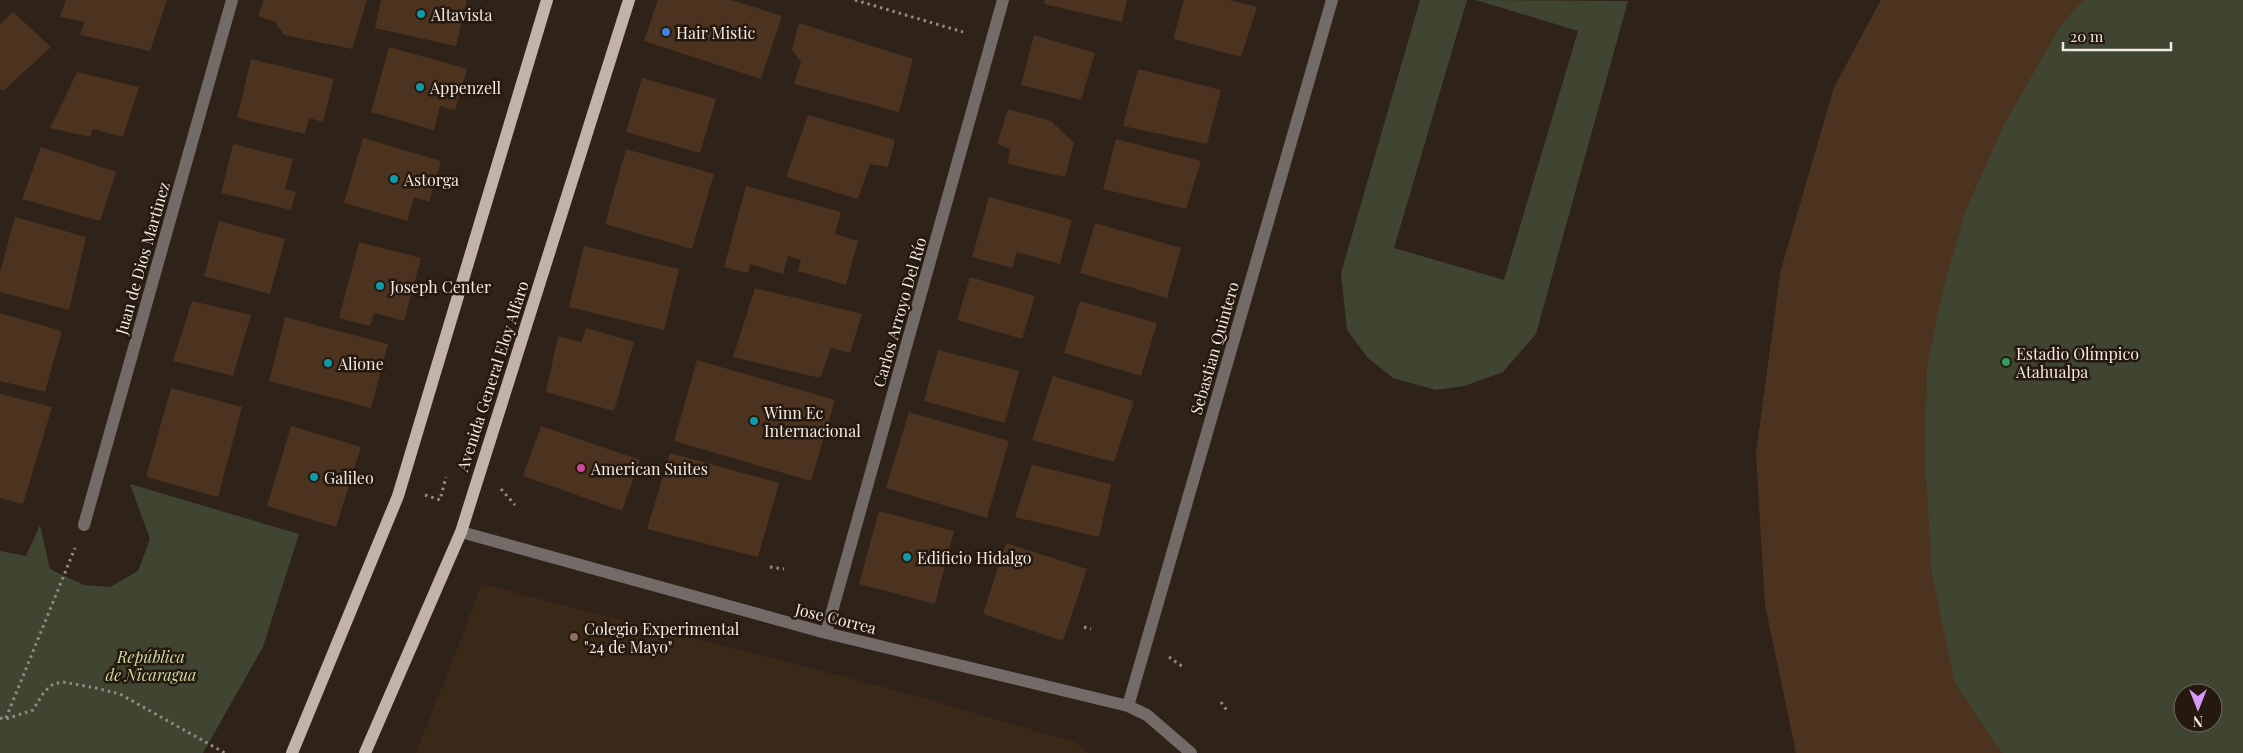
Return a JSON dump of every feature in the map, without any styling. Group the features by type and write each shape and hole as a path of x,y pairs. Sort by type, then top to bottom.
{"main road":[{"path":"292,753 398,496 547,0"},
{"name":"Avenida General Eloy Alfaro","path":"365,753 461,532 629,0"}],"street":[{"name":"Juan de Dios Martinez","path":"84,525 232,0"},
{"name":"Carlos Arroyo Del Río","path":"826,633 1003,0"},
{"name":"Sebastian Quintero","path":"1128,706 1332,0"},
{"name":"Jose Correa","path":"461,532 826,633 1128,706 1147,715 1191,753"}],"path":[{"path":"854,0 963,32"},
{"path":"418,493 440,500 446,477"},
{"path":"503,490 515,505"},
{"path":"6,719 84,525"},
{"path":"770,567 784,569"},
{"path":"1084,627 1091,629"},
{"path":"1161,652 1183,667"},
{"path":"0,718 6,719 33,710 44,692 53,684 63,682 120,694 225,753"},
{"path":"1221,702 1228,712"}],"shaded area":[{"name":"Colegio Experimental \"24 de Mayo\"","path":"482,584 892,689 1074,742 1089,753 416,753"}],"green space":[{"path":"1420,0 1467,0 1394,248 1504,280 1578,31 1476,0 1628,1 1536,334 1503,372 1464,386 1436,390 1393,378 1368,358 1347,330 1341,273"},
{"name":"Estadio Olímpico Atahualpa","path":"1881,0 2243,0 2243,753 1796,753 1756,454 1781,270 1834,88"},
{"name":"República de Nicaragua","path":"130,484 299,534 263,647 203,753 0,753 0,551 26,556 40,525 50,569 84,585 110,587 138,571 150,539"}],"building":[{"path":"66,0 167,0 150,51 80,35 84,22 60,17"},
{"path":"264,0 367,0 352,49 284,35 275,22 258,16"},
{"name":"Altavista","path":"381,0 467,0 456,46 375,28"},
{"path":"658,0 731,0 782,16 761,79 644,41"},
{"path":"1045,0 1127,0 1122,22 1044,4"},
{"path":"1184,0 1229,0 1257,7 1241,57 1173,39"},
{"path":"1881,0 2084,0 2061,25 2004,125 1965,212 1943,290 1927,366 1925,459 1932,575 1955,683 2003,753 1796,753 1765,605 1756,454 1781,270 1834,88"},
{"path":"13,12 51,47 3,91 0,88 0,24"},
{"path":"799,23 913,59 899,112 794,84 801,62 792,50"},
{"path":"1034,35 1095,53 1081,100 1021,85"},
{"name":"Appenzell","path":"389,47 467,69 455,110 440,106 434,130 371,112"},
{"path":"251,59 334,79 323,122 309,118 305,134 237,118"},
{"path":"1138,69 1221,90 1207,144 1123,126"},
{"path":"77,72 139,87 123,137 93,129 90,137 50,128"},
{"path":"642,78 716,99 700,153 626,132"},
{"path":"1008,109 1051,121 1074,143 1065,177 1008,164 1010,149 997,144"},
{"path":"808,115 895,140 888,167 870,164 858,199 786,177"},
{"name":"Astorga","path":"363,138 441,161 429,202 414,197 407,221 344,203"},
{"path":"1116,139 1201,161 1186,209 1103,189"},
{"path":"233,144 293,159 285,189 296,192 291,210 221,193"},
{"path":"41,147 116,172 100,221 22,199"},
{"path":"626,149 714,174 692,249 605,224"},
{"path":"746,186 841,212 835,234 858,241 846,285 798,271 801,260 788,256 783,274 750,264 748,273 724,267"},
{"path":"989,197 1072,220 1060,264 1017,252 1012,268 972,257"},
{"path":"15,217 86,237 69,310 0,292 0,272"},
{"path":"219,221 285,239 270,294 204,276"},
{"path":"1095,223 1181,248 1167,298 1080,273"},
{"name":"Joseph Center","path":"359,242 421,258 404,321 374,313 370,326 339,318"},
{"path":"584,246 679,269 664,330 569,307"},
{"path":"970,277 1035,296 1022,339 957,320"},
{"path":"755,288 862,314 850,353 831,348 820,378 733,357"},
{"path":"192,301 251,315 233,376 173,361"},
{"path":"1080,301 1157,323 1141,376 1064,353"},
{"path":"0,313 62,331 45,392 0,381"},
{"name":"Alione","path":"285,317 388,344 371,408 269,381"},
{"path":"586,328 634,342 614,411 546,392 558,336 581,342"},
{"path":"938,350 1019,371 1005,423 924,401"},
{"name":"Winn Ec Internacional","path":"697,360 835,400 811,481 674,441"},
{"path":"1053,376 1134,401 1114,462 1032,440"},
{"path":"171,388 242,407 218,497 146,477"},
{"path":"0,394 52,407 23,504 0,498"},
{"path":"909,412 1009,441 987,518 886,488"},
{"name":"Galileo","path":"291,426 361,447 336,527 267,506"},
{"name":"American Suites","path":"541,426 640,460 622,511 523,476"},
{"path":"670,453 779,483 758,557 647,529"},
{"path":"1032,465 1111,484 1099,537 1015,517"},
{"name":"Edificio Hidalgo","path":"879,511 954,531 935,604 859,584"},
{"path":"1006,543 1087,569 1063,641 983,614"}],"place":[{"name":"Altavista","path":"421,14"},
{"name":"Hair Mistic","path":"666,32"},
{"name":"Appenzell","path":"420,87"},
{"name":"Astorga","path":"394,179"},
{"name":"Joseph Center","path":"380,286"},
{"name":"Estadio Olímpico Atahualpa","path":"2006,362"},
{"name":"Alione","path":"328,363"},
{"name":"Winn Ec Internacional","path":"754,421"},
{"name":"American Suites","path":"581,468"},
{"name":"Galileo","path":"314,477"},
{"name":"Edificio Hidalgo","path":"907,557"},
{"name":"Colegio Experimental \"24 de Mayo\"","path":"574,637"}]}
